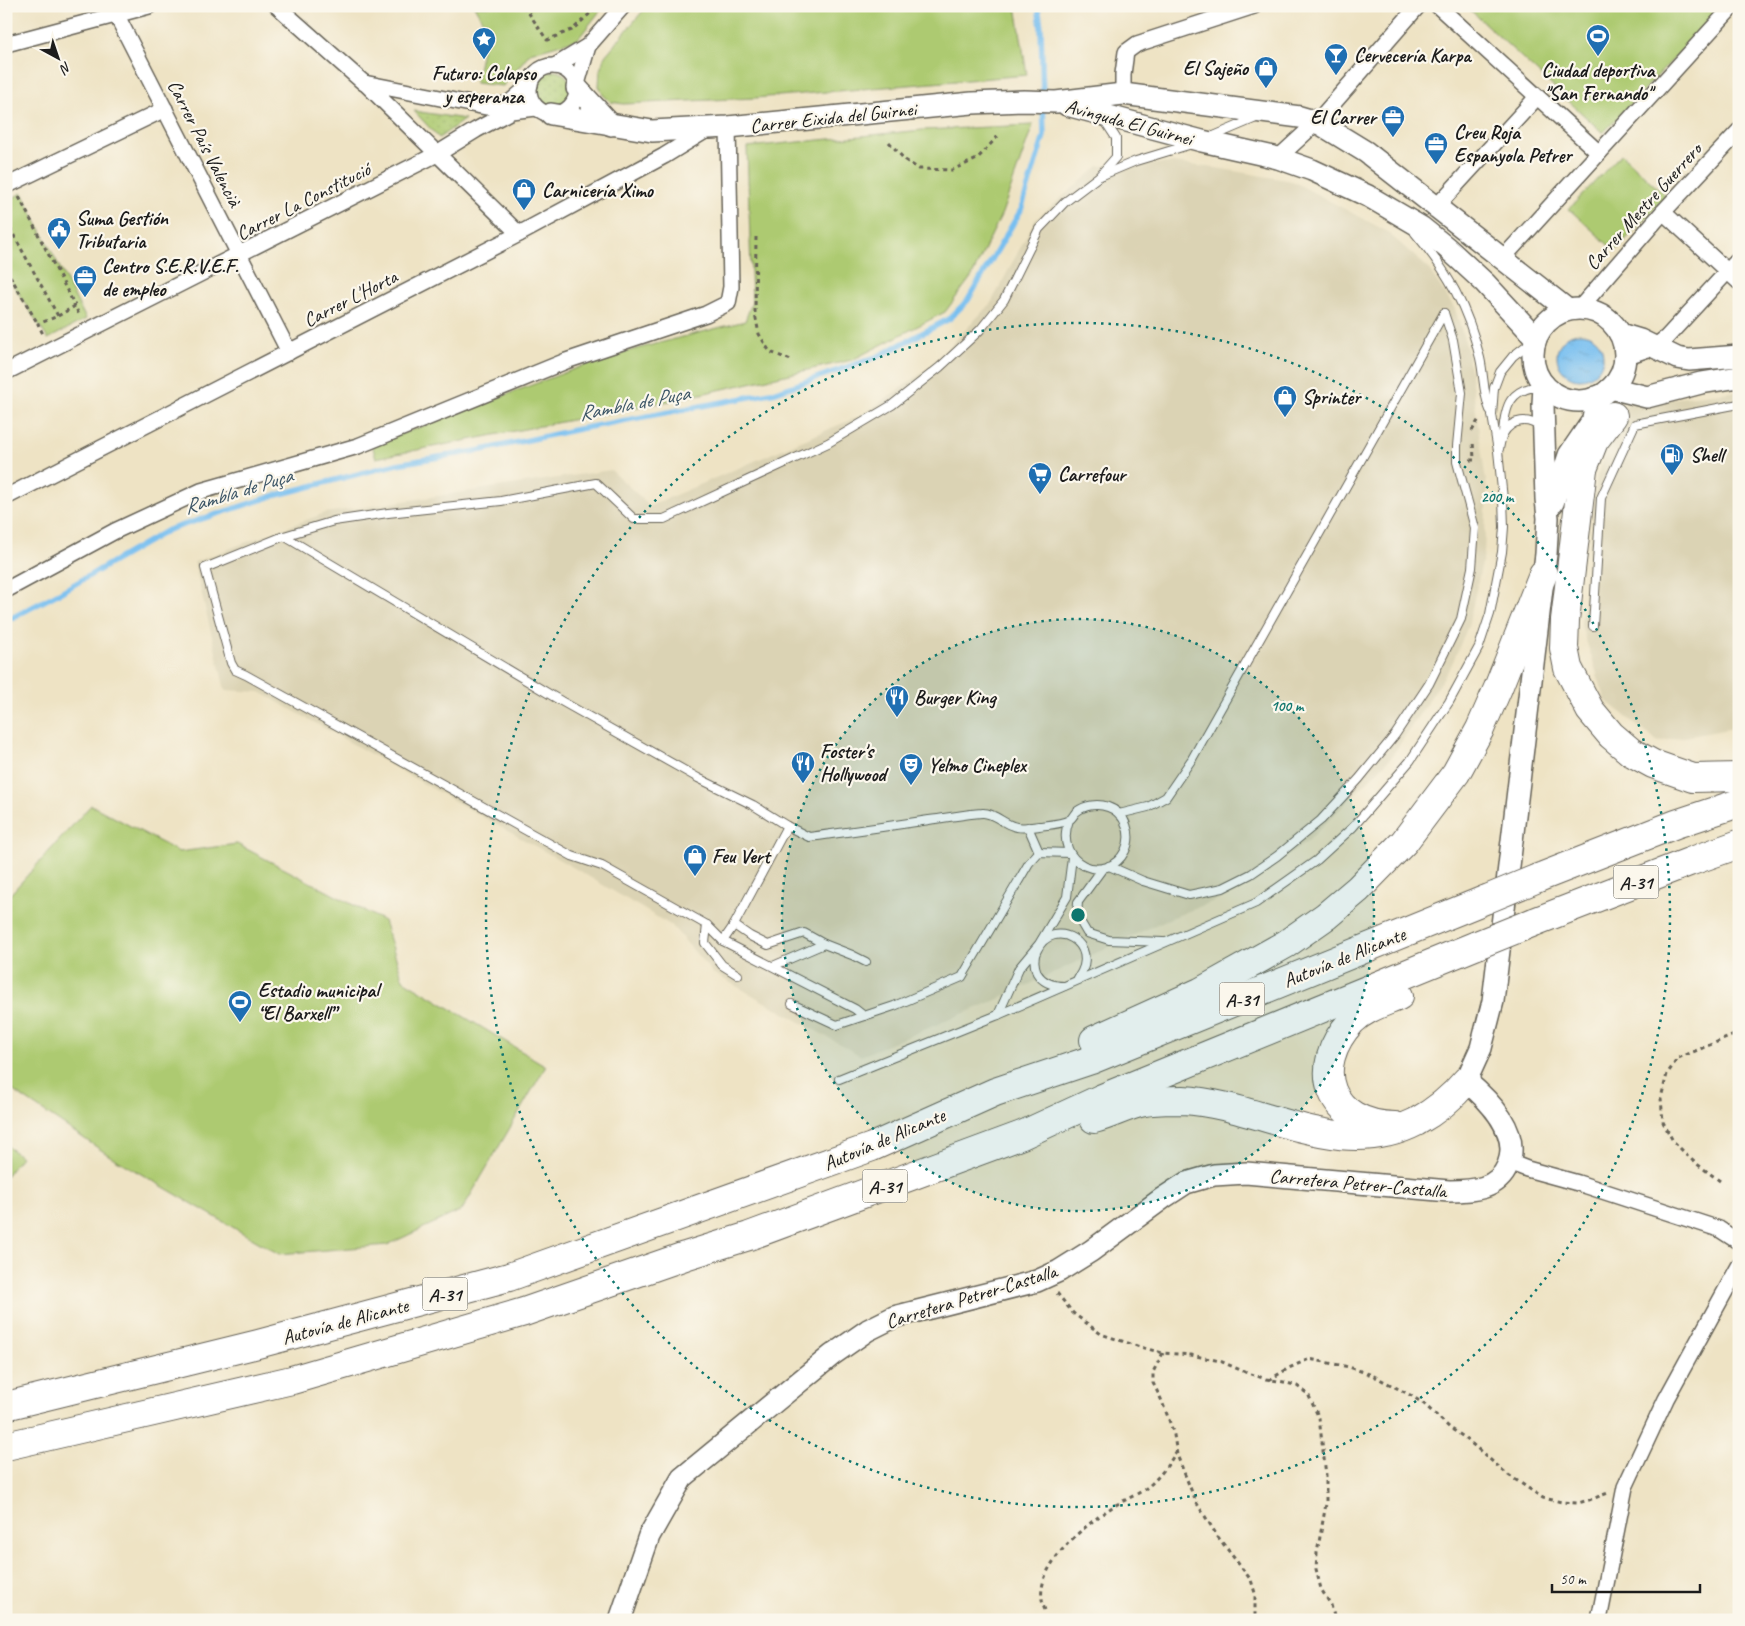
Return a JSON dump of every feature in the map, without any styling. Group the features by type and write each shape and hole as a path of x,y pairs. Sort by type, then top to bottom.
{"highway":[{"path":"1615,408 1594,441 1584,469 1565,620 1564,648 1568,668 1590,710 1611,735 1631,752 1654,764 1693,778 1739,777"},
{"path":"995,1092 1067,1052 1200,992 1286,944 1326,916 1358,889 1404,842 1456,773 1480,729 1498,688 1543,574"},
{"name":"Autovía de Alicante","path":"6,1406 258,1344 509,1277 872,1147 995,1092 1091,1060 1538,878 1676,824 1739,803"},
{"name":"Autovía de Alicante","path":"6,1446 292,1380 524,1312 685,1256 749,1236 1022,1136 1100,1099 1477,945 1739,844"},
{"path":"1408,1126 1392,1126 1370,1122 1352,1116 1341,1106 1328,1081 1332,1050 1352,1021 1367,1010 1434,980 1477,945"},
{"path":"1022,1136 1101,1117 1144,1102 1182,1100 1223,1105 1326,1134 1363,1137 1388,1133 1408,1126 1438,1109 1466,1082"}],"street":[{"path":"6,44 114,11 149,6"},
{"path":"277,6 364,83 519,234"},
{"path":"588,46 577,86 577,96 567,110 560,114 544,111 531,101 529,93 533,77 546,67 555,66 588,46 623,6"},
{"path":"1278,158 1317,122 1418,6"},
{"path":"1438,6 1599,153"},
{"path":"1503,258 1733,6"},
{"path":"1123,94 1126,52 1137,44 1249,7"},
{"name":"Carrer País Valencià","path":"114,11 289,352"},
{"path":"555,66 569,72 577,86 611,125"},
{"path":"364,83 486,107 508,104 530,85"},
{"name":"Avinguda El Guirnei","path":"1056,102 1123,94 1300,117 1317,122 1366,152 1503,258 1574,309"},
{"path":"1436,207 1537,97"},
{"name":"Avinguda El Guirnei","path":"1056,102 1202,141 1278,158 1312,170 1368,196 1421,227 1446,248 1485,283 1536,338"},
{"name":"Carrer Eixida del Guirnei","path":"544,111 611,125 652,131 718,128 972,103 1056,102"},
{"path":"9,185 165,109"},
{"name":"Carrer La Constitució","path":"6,372 438,154 511,111 544,111"},
{"path":"6,590 115,531 201,491 358,446 566,361 706,314 728,303 731,286 718,128"},
{"name":"Carrer L'Horta","path":"6,496 519,234 718,128"},
{"name":"Carrer Mestre Guerrero","path":"1574,309 1739,131"},
{"path":"1664,212 1739,282"},
{"path":"1625,357 1654,346 1666,338 1739,259"},
{"path":"1574,309 1592,310 1603,315 1613,323 1624,345 1625,357 1623,369 1618,379 1615,408 1568,400 1559,397 1544,385 1535,368 1533,358 1536,338 1544,326 1555,316 1574,309"},
{"path":"1620,334 1654,346 1677,358 1689,360 1739,356"},
{"path":"1548,518 1569,455 1593,420 1615,408 1647,397 1701,383 1739,377"},
{"path":"1544,385 1543,405 1548,518 1543,574 1493,1001 1482,1048 1466,1082 1484,1098 1505,1126 1512,1147 1509,1162 1719,1229 1739,1242"},
{"name":"Carretera Petrer-Castalla","path":"620,1620 649,1536 682,1478 817,1368 868,1330 894,1317 1037,1281 1060,1271 1186,1183 1214,1175 1246,1173 1449,1191 1468,1191 1494,1184 1501,1178 1509,1162"},
{"path":"1599,1620 1625,1488 1666,1399 1739,1266"}],"lane":[{"path":"1098,177 1136,161 1202,141 1267,113"},
{"path":"864,1016 724,941 707,925 602,866 572,856 235,670 231,663 205,568 284,536 334,521 388,512 501,500 596,483 634,519 664,519 828,443 892,405 940,367 980,330 1004,300 1039,229 1065,202 1098,177 1116,157 1116,138 1102,115"},
{"path":"1397,213 1431,253 1458,293 1472,328 1482,366 1488,406 1492,415"},
{"path":"1038,852 1071,855 1086,867 1106,867 1189,895 1223,888 1251,874 1277,856 1321,820 1359,779 1395,735 1429,684 1461,619 1472,568 1475,528 1457,462 1462,393 1453,340 1444,313 1192,759 1166,797 1148,807 1120,814"},
{"path":"839,1079 998,1015 1256,903 1317,860 1353,827 1410,761 1450,702 1479,647 1490,614 1502,552 1504,527 1498,451 1492,415 1494,388 1500,372 1513,356 1536,338"},
{"path":"1701,383 1739,384"},
{"path":"1498,451 1504,433 1506,407 1510,400 1520,391 1544,385"},
{"path":"1593,626 1602,498 1615,408 1739,404"},
{"path":"1504,433 1513,423 1520,421 1536,424 1545,432"},
{"path":"284,536 562,701 698,778 753,805 809,837 985,812 1014,827 1037,827 1069,820"},
{"path":"998,1015 1020,968 1039,944 1067,897 1071,855 1064,837 1069,820 1087,806 1099,804 1110,807 1120,814 1129,832 1128,843 1124,852 1118,860 1106,867 1078,902 1077,916 1087,933 1109,940 1168,942"},
{"path":"724,941 787,826"},
{"path":"1028,827 1038,852"},
{"path":"792,1004 836,1025 894,1006 962,977 1029,863 1038,852"},
{"path":"707,925 705,944 722,965 738,975"},
{"path":"734,925 768,945 804,933 866,962"},
{"path":"1075,939 1087,933"},
{"path":"1083,947 1087,933"},
{"path":"1066,986 1055,986 1045,982 1038,974 1034,964 1039,944 1047,938 1056,935 1066,935 1075,939 1083,947 1086,958 1084,970 1077,980"},
{"path":"773,966 824,944"}],"path":[{"path":"524,6 548,40 572,30 598,6"},
{"path":"889,142 905,160 919,169 952,170 977,159 998,136"},
{"path":"9,185 75,306"},
{"path":"6,221 58,316 38,324"},
{"path":"756,237 755,314 759,334 770,352 791,360"},
{"path":"6,269 51,350"},
{"path":"1474,460 1472,432 1481,416"},
{"path":"1720,1181 1693,1161 1674,1141 1663,1122 1660,1098 1668,1074 1678,1058 1739,1033"},
{"path":"1048,1276 1056,1292 1073,1313 1101,1334 1140,1348 1220,1361 1269,1380 1297,1386 1308,1394 1319,1418 1326,1475 1326,1504 1316,1569 1321,1589 1331,1605 1335,1620"},
{"path":"1163,1353 1153,1372 1152,1383 1168,1416 1177,1452 1196,1502 1218,1537 1251,1580 1255,1593 1255,1620"},
{"path":"1269,1380 1309,1359 1349,1367 1372,1375 1424,1404 1450,1428 1464,1437 1507,1474 1543,1498 1578,1503 1625,1488"},
{"path":"1045,1610 1041,1598 1042,1591 1049,1568 1054,1560 1069,1543 1094,1521 1149,1486 1164,1471 1177,1452"}],"shaded area":[{"path":"1172,163 1216,168 1292,181 1386,231 1428,268 1455,309 1467,348 1487,489 1484,554 1468,626 1451,666 1390,759 1308,841 1239,891 1166,920 996,1000 861,1056 713,973 672,926 576,869 260,692 225,690 194,562 325,513 611,470 650,506 862,415 928,369 991,303 1035,220 1099,166"},
{"path":"1739,391 1739,727 1658,742 1606,701 1581,625 1597,476 1626,404"}],"green space":[{"path":"474,6 604,6 578,39 530,53 503,86 475,83 487,28"},
{"path":"647,6 1016,6 1027,75 755,98 623,104 611,102 603,95 599,86 600,70 605,56"},
{"name":"Ciudad deportiva \"San Fernando\"","path":"1466,6 1724,6 1603,133"},
{"path":"553,71 567,76 572,90 567,104 553,109 539,104 534,90 539,76"},
{"path":"414,111 465,119 439,138"},
{"path":"1033,125 1002,213 972,276 945,312 852,360 674,400 376,458 372,445 609,356 745,321 752,302 747,147 923,130"},
{"path":"1621,154 1666,196 1615,251 1569,209"},
{"path":"22,193 86,319 48,339 6,274 6,201"},
{"name":"Estadio municipal “El Barxell”","path":"91,805 179,852 237,844 384,921 403,980 546,1066 462,1210 387,1245 279,1254 110,1156 6,1086 6,899"},
{"path":"6,1145 21,1157 6,1176"}],"water":[{"path":"1585,333 1597,339 1602,347 1602,365 1597,373 1589,378 1575,379 1563,373 1558,365 1557,351 1563,339 1571,334"}],"waterway":[{"name":"Rambla de Puça","path":"6,621 61,592 168,530 273,496 397,464 482,450 579,429 776,392 879,356 949,319 968,300 1021,210 1044,136 1041,27 1038,6"}],"place":[{"name":"Ciudad deportiva \"San Fernando\"","path":"1598,57"},
{"name":"Futuro: Colapso y esperanza","path":"484,60"},
{"name":"Cervecería Karpa","path":"1336,76"},
{"name":"El Sajeño","path":"1266,89"},
{"name":"El Carrer","path":"1393,138"},
{"name":"Creu Roja Espanyola Petrer","path":"1436,165"},
{"name":"Carnicería Ximo","path":"524,211"},
{"name":"Suma Gestión Tributaria","path":"59,250"},
{"name":"Centro S.E.R.V.E.F. de empleo","path":"85,298"},
{"name":"Sprinter","path":"1285,418"},
{"name":"Shell","path":"1672,476"},
{"name":"Carrefour","path":"1040,495"},
{"name":"Burger King","path":"897,718"},
{"name":"Foster's Hollywood","path":"803,784"},
{"name":"Yelmo Cineplex","path":"911,786"},
{"name":"Feu Vert","path":"695,877"},
{"name":"Estadio municipal “El Barxell”","path":"240,1023"}]}
